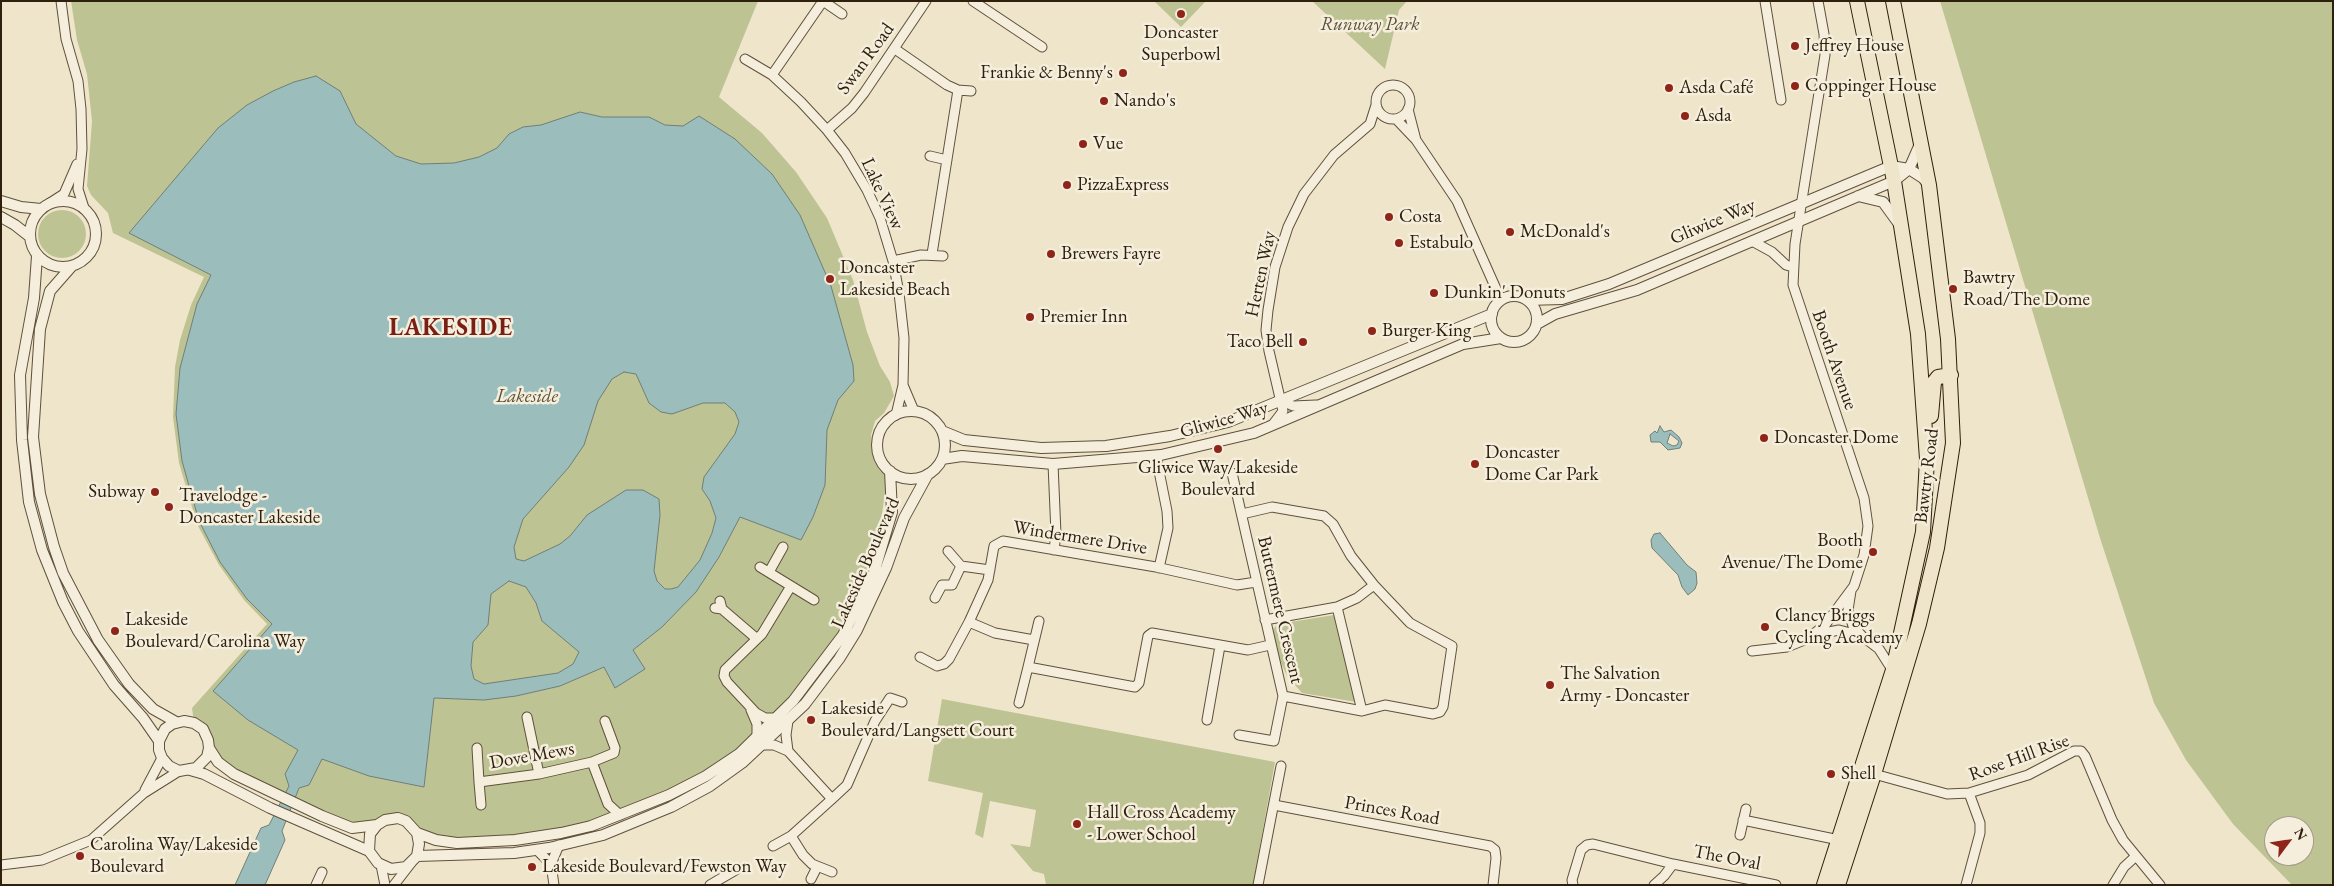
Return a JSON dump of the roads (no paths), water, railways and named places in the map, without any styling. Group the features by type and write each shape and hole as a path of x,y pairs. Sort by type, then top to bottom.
{"highway":[{"name":"Bawtry Road","path":"1824,885 1893,670 1923,532 1927,454 1918,334 1894,181 1857,1"},
{"name":"Bawtry Road","path":"1838,885 1902,684 1919,624 1937,548 1953,442 1951,376 1929,185 1893,1"},
{"path":"1927,454 1934,382 1938,377 1951,376"}],"street":[{"path":"61,1 66,38 78,81 82,149 78,189 84,208 94,224 95,241 85,259 72,266 61,268 48,264 37,256 31,246 29,236 32,221 45,206 64,194 82,149"},
{"path":"772,75 823,1 842,14"},
{"name":"Swan Road","path":"827,130 852,108 895,49 926,1"},
{"path":"973,1 1042,47"},
{"path":"1764,1 1776,66 1776,81 1781,100"},
{"name":"Booth Avenue","path":"1752,651 1787,647 1807,639 1825,626 1852,589 1860,570 1868,526 1864,498 1797,303 1793,285 1792,267 1798,221 1825,55 1824,34 1818,1"},
{"path":"895,49 958,90 971,91"},
{"name":"Lake View","path":"745,60 772,75 802,102 827,130 845,153 867,190 880,218 893,261 899,293 904,341 903,385 896,415"},
{"path":"1370,124 1376,105 1377,94 1387,86 1394,85 1404,89 1407,94 1409,100 1408,109 1416,140"},
{"path":"932,254 958,90"},
{"path":"1376,105 1380,113 1393,119 1416,140 1457,201 1501,300"},
{"path":"1393,119 1405,114 1408,109"},
{"name":"Herten Way","path":"1282,401 1274,379 1266,330 1268,303 1275,267 1288,228 1304,194 1327,162 1370,124 1393,119"},
{"name":"Gliwice Way","path":"1537,324 1554,314 1637,290 1894,181 1909,169 1921,141"},
{"path":"930,156 947,160"},
{"path":"1891,166 1909,169 1923,178 1929,185"},
{"name":"Gliwice Way","path":"1527,300 1562,299 1626,277 1891,166"},
{"path":"1858,196 1883,202 1901,227"},
{"path":"1,202 21,207 45,206 69,201 84,208"},
{"path":"1,217 16,225 29,236"},
{"path":"1734,232 1772,252 1786,265 1792,267"},
{"path":"893,261 932,254 944,256"},
{"path":"37,256 34,298 20,375 22,440 29,502 42,550 63,602 78,631 114,685 143,718 159,741 162,758 169,766 179,771"},
{"path":"72,266 50,290 40,329 33,437 40,494 63,573 98,640 119,671 147,703 163,716 176,722"},
{"path":"1510,296 1518,296 1527,300 1535,308 1537,324 1529,338 1522,342 1514,343 1501,338 1495,333 1491,323 1492,314 1501,300 1510,296"},
{"name":"Gliwice Way","path":"942,431 964,440 1041,448 1106,446 1170,436 1228,422 1492,314"},
{"name":"Gliwice Way","path":"942,459 962,456 1053,464 1156,456 1254,433 1464,344 1501,338"},
{"name":"Lake View","path":"903,385 914,410"},
{"path":"1282,401 1293,406 1322,405"},
{"path":"1272,425 1280,418 1284,411 1282,401"},
{"path":"914,410 936,421 942,431 945,443 942,459 935,469 928,474 914,479 902,478 890,471 882,462 877,448 878,436 884,424 896,415 914,410"},
{"path":"1156,456 1168,511 1168,528 1158,568"},
{"path":"1053,464 1056,534 1054,550"},
{"name":"Lakeside Boulevard","path":"414,859 514,853 537,850 603,835 671,807 710,786 759,741 775,718 793,701 843,635 873,576 892,512 890,471"},
{"name":"Buttermere Crescent","path":"1232,473 1283,696 1362,711 1385,705 1433,714 1440,712 1443,707 1452,646 1410,623 1374,585 1351,556 1333,524 1324,516 1309,515 1272,507 1242,514"},
{"name":"Lakeside Boulevard","path":"417,833 436,840 457,843 515,840 561,834 602,822 669,795 706,776 788,721 811,696 839,659 857,630 886,568 904,518 928,474"},
{"name":"Windermere Drive","path":"920,657 937,666 944,664 969,622 988,580 994,546 1003,542 1158,568 1237,585 1256,582"},
{"path":"769,572 783,547"},
{"path":"948,551 961,566 990,570"},
{"path":"935,598 942,585 952,585 961,566"},
{"path":"760,567 814,600"},
{"path":"1265,620 1337,607 1357,598 1374,585"},
{"path":"775,718 765,718 750,708 724,676 725,670 757,639 791,586"},
{"path":"1852,589 1848,610 1853,626 1862,636 1879,648 1902,684"},
{"path":"719,606 757,639"},
{"path":"1337,607 1362,711"},
{"path":"1019,703 1039,621"},
{"path":"969,622 996,633 1034,640"},
{"path":"1807,639 1830,630 1839,630 1862,636"},
{"path":"1028,667 1135,687 1138,683 1148,636 1152,633 1248,650 1270,645"},
{"path":"1207,720 1220,646"},
{"path":"1240,735 1274,741 1283,696"},
{"path":"773,846 791,836 847,785 875,721 890,698 902,702"},
{"path":"750,708 757,722 759,741 788,751 832,799"},
{"path":"527,717 539,774"},
{"path":"159,741 165,729 176,722 184,720 194,723 203,729 209,748 218,762 234,774 314,813 352,828 398,818 406,821 417,833 420,844 414,859 394,885"},
{"name":"Dove Mews","path":"479,782 539,774 592,762 616,750 605,721"},
{"path":"788,721 786,735 788,751"},
{"path":"190,770 202,763 209,748"},
{"name":"Dove Mews","path":"477,748 481,805"},
{"name":"Rose Hill Rise","path":"1874,774 1948,794 1969,793 2028,775 2074,751 2081,752 2085,756 2112,820 2136,856 2160,885"},
{"path":"144,793 162,758"},
{"name":"Dove Mews","path":"592,762 608,804 620,815"},
{"path":"1258,885 1282,766"},
{"path":"1,865 42,860 91,840 144,793 179,771 190,770 204,774 270,808 369,851 381,865 385,885"},
{"path":"1966,885 1980,833 1980,823 1969,793"},
{"path":"602,822 608,804"},
{"name":"Princes Road","path":"1274,805 1490,846 1495,850 1496,858 1493,885"},
{"path":"1740,835 1746,809"},
{"path":"1743,820 1839,840"},
{"path":"369,851 370,834 377,824"},
{"path":"791,836 803,855 817,867 832,872"},
{"name":"The Oval","path":"1573,885 1572,880 1581,850 1587,845 1593,844 1673,864 1776,885"},
{"path":"554,885 551,864 559,845"},
{"path":"537,850 551,864"},
{"path":"2113,885 2124,867 2136,856"},
{"path":"381,865 399,869 414,859"},
{"name":"The Oval","path":"1654,885 1673,864"},
{"path":"811,879 817,867"},
{"path":"710,885 724,882 739,868"},
{"path":"316,885 322,872"}],"water":[{"name":"Lakeside","path":"316,76 340,91 356,124 396,156 421,164 454,163 479,157 497,148 509,134 523,127 541,125 580,112 602,117 649,117 665,125 683,126 699,116 735,139 772,174 800,215 831,286 853,365 854,381 838,400 827,430 825,485 813,517 801,540 740,517 719,557 696,592 662,627 633,650 645,669 615,688 604,667 560,686 516,696 484,700 434,698 424,787 369,776 322,759 309,785 299,788 282,831 285,840 265,885 235,885 261,828 269,825 289,786 285,774 298,750 248,720 213,691 272,624 247,599 220,562 199,521 182,461 176,414 180,368 197,304 211,275 129,233 218,128 247,105 294,82","holes":["624,372 636,374 649,403 661,412 672,414 703,403 725,403 735,412 739,422 735,434 704,477 702,489 710,501 716,518 712,533 700,560 678,587 671,589 665,589 657,581 654,571 660,515 659,499 643,490 626,490 587,515 570,536 560,544 524,561 516,559 514,547 523,519 569,467 584,445 598,401 612,379","509,581 526,587 536,603 542,621 579,652 573,664 558,673 484,684 474,679 471,666 473,642 488,625 491,594"]},
{"path":"1660,426 1664,432 1671,430 1679,437 1682,443 1680,448 1668,450 1660,442 1651,442 1650,435 1655,431 1657,433","holes":["1670,434 1679,441 1677,445 1673,446 1667,443"]},
{"path":"1660,533 1687,565 1696,572 1697,583 1695,589 1688,595 1682,587 1678,575 1652,548 1651,540 1654,534"}],"place":[{"name":"Doncaster Superbowl","path":"1181,14"},
{"name":"Jeffrey House","path":"1795,46"},
{"name":"Frankie & Benny's","path":"1123,73"},
{"name":"Coppinger House","path":"1795,86"},
{"name":"Asda Café","path":"1669,88"},
{"name":"Nando's","path":"1104,101"},
{"name":"Asda","path":"1685,116"},
{"name":"Vue","path":"1083,144"},
{"name":"PizzaExpress","path":"1067,185"},
{"name":"Costa","path":"1389,217"},
{"name":"McDonald's","path":"1510,232"},
{"name":"Estabulo","path":"1399,243"},
{"name":"Brewers Fayre","path":"1051,254"},
{"name":"Doncaster Lakeside Beach","path":"830,279"},
{"name":"Bawtry Road/The Dome","path":"1953,289"},
{"name":"Dunkin' Donuts","path":"1434,293"},
{"name":"Premier Inn","path":"1030,317"},
{"name":"Burger King","path":"1372,331"},
{"name":"Taco Bell","path":"1303,342"},
{"name":"Doncaster Dome","path":"1764,438"},
{"name":"Gliwice Way/Lakeside Boulevard","path":"1218,449"},
{"name":"Doncaster Dome Car Park","path":"1475,464"},
{"name":"Subway","path":"155,492"},
{"name":"Travelodge - Doncaster Lakeside","path":"169,507"},
{"name":"Booth Avenue/The Dome","path":"1873,552"},
{"name":"Clancy Briggs Cycling Academy","path":"1765,627"},
{"name":"Lakeside Boulevard/Carolina Way","path":"115,631"},
{"name":"The Salvation Army - Doncaster","path":"1550,685"},
{"name":"Lakeside Boulevard/Langsett Court","path":"811,720"},
{"name":"Shell","path":"1831,774"},
{"name":"Hall Cross Academy - Lower School","path":"1077,824"},
{"name":"Carolina Way/Lakeside Boulevard","path":"80,856"},
{"name":"Lakeside Boulevard/Fewston Way","path":"532,867"}],"district":[{"name":"LAKESIDE","path":"451,328"}],"park label":[{"name":"Runway Park","path":"1370,25"}]}
